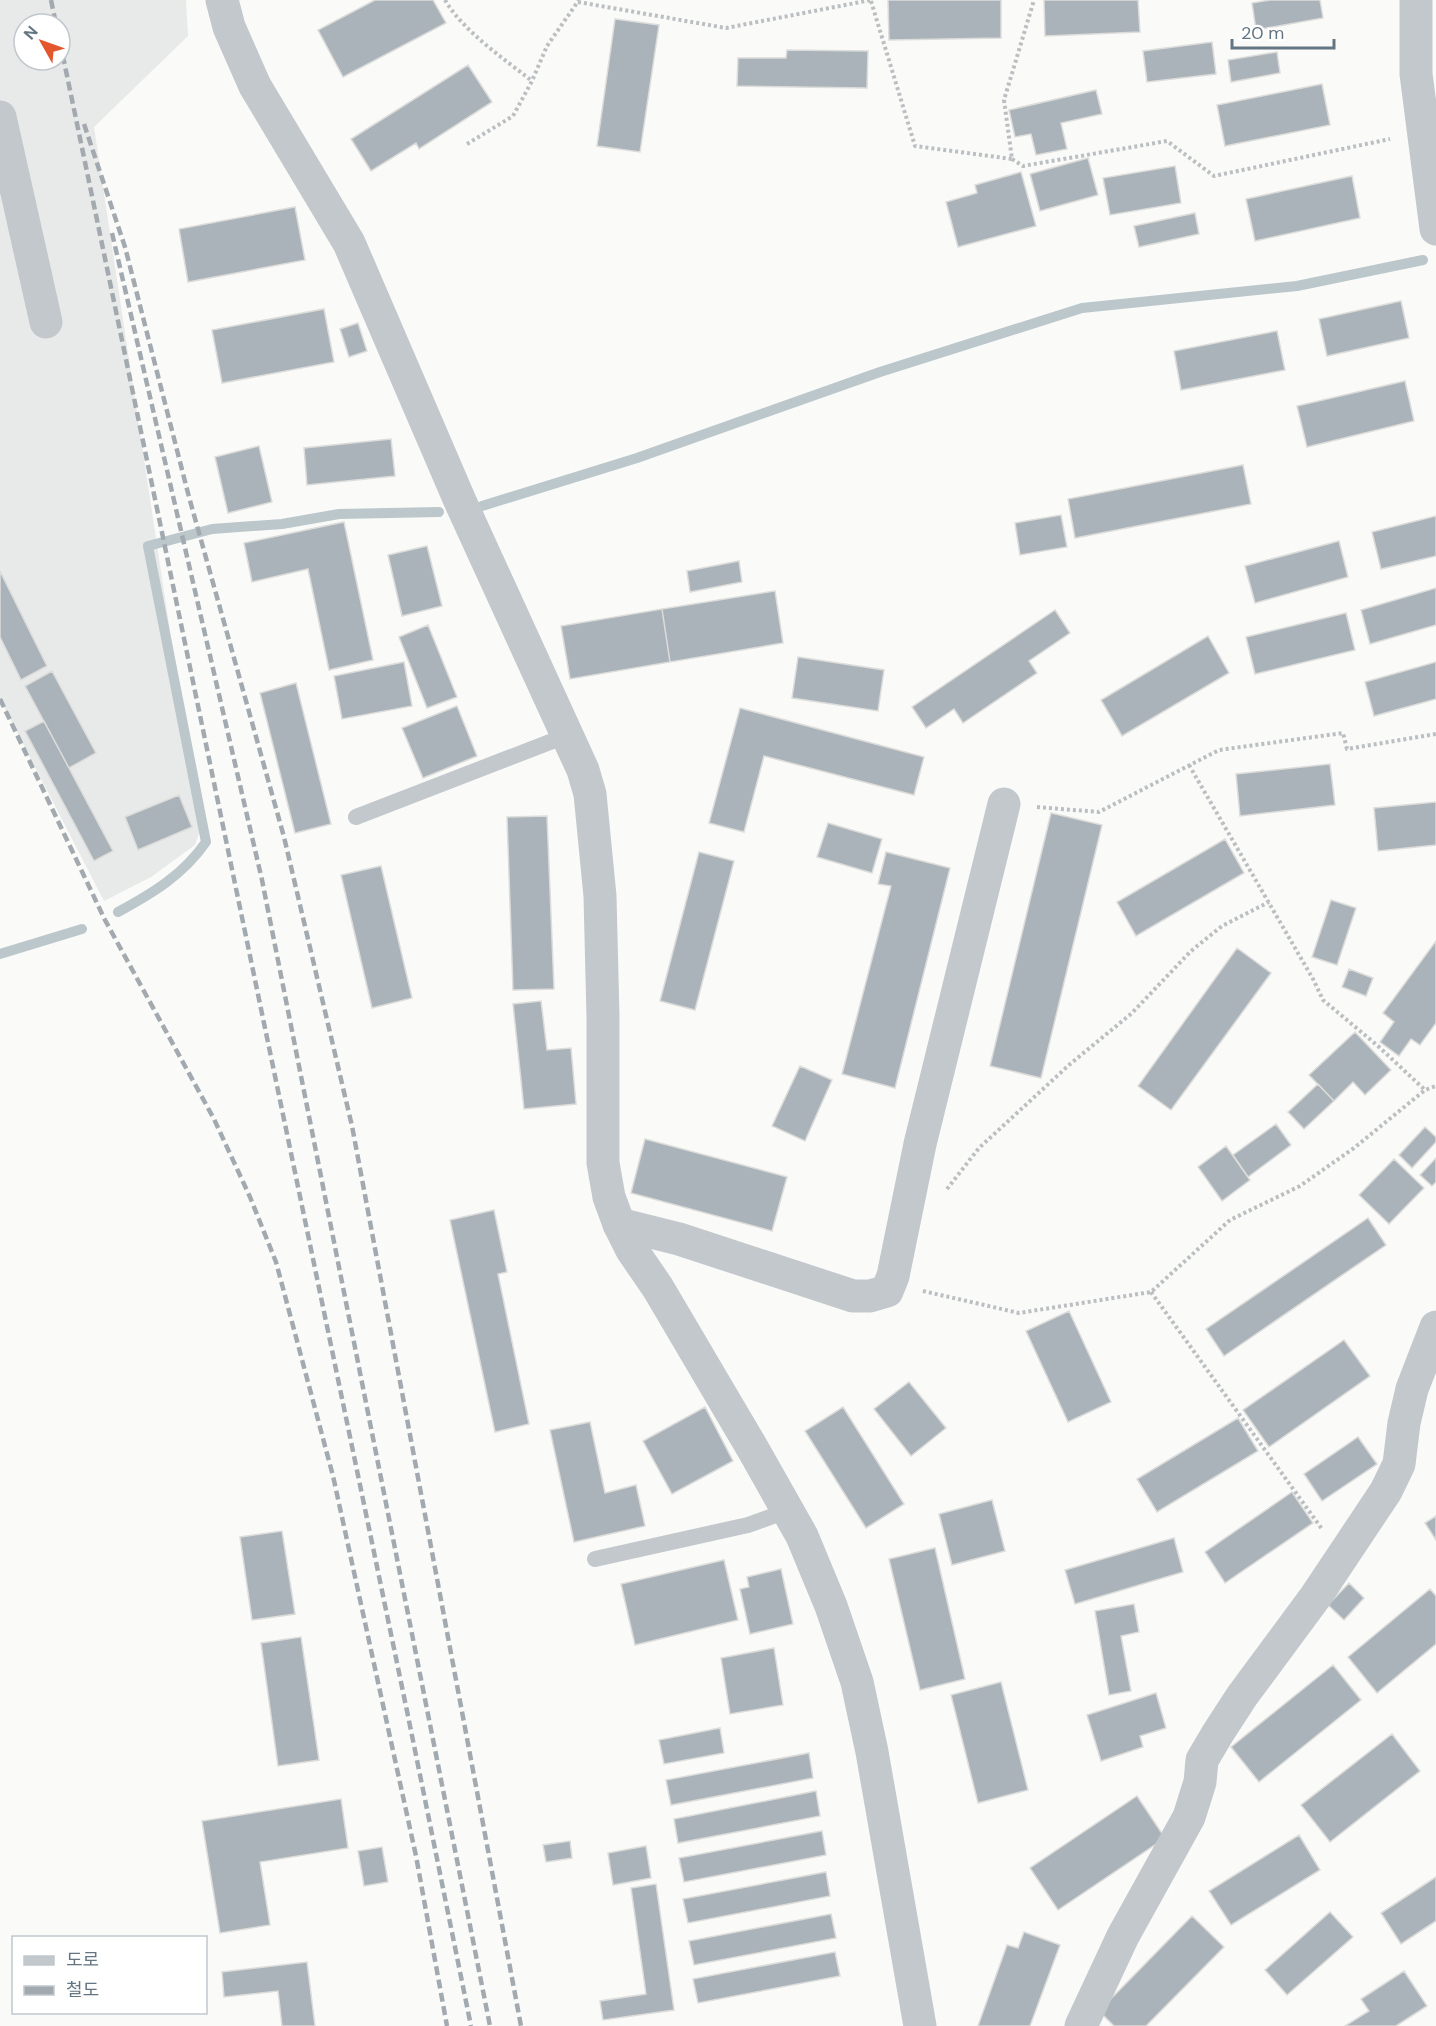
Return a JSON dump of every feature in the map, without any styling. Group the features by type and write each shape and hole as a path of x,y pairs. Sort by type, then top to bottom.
{"street":[{"path":"222,0 229,27 255,86 349,243 465,512 583,770 590,794 600,896 603,1163 609,1197 632,1250 658,1288 802,1536 827,1596 857,1682 872,1752 920,2026"},
{"path":"1416,0 1416,74 1436,229"},
{"path":"0,117 46,322"},
{"path":"619,1224 679,1239 853,1296 870,1296 887,1292 1004,804"},
{"path":"1081,2026 1123,1936 1189,1817 1200,1782 1202,1760 1242,1696 1386,1491 1399,1464 1404,1423 1412,1389 1436,1327"}],"lane":[{"path":"356,817 568,735"},
{"path":"595,1559 748,1525 787,1511"}],"path":[{"path":"445,0 451,10 489,47 532,81"},
{"path":"467,144 513,116 547,46 579,1 726,28 871,0 915,146 1012,159 1023,166 1167,141 1214,176 1422,132"},
{"path":"1012,159 1004,100 1034,0"},
{"path":"1004,804 1099,812 1219,750 1343,733 1347,749 1436,734"},
{"path":"1189,765 1323,1000 1378,1046 1425,1090"},
{"path":"909,1195 938,1199 979,1148 1070,1065 1132,1014 1191,951 1222,926 1269,902"},
{"path":"890,1284 1019,1313 1151,1292 1230,1220 1300,1186 1354,1148 1425,1090 1436,1086"},
{"path":"1151,1292 1342,1556"}],"shaded area":[{"path":"0,0 186,0 188,36 94,127 200,830 195,845 151,877 104,901 0,699"}],"building":[{"path":"375,0 433,0 446,23 343,77 318,30"},
{"path":"888,0 1001,0 1001,38 889,40"},
{"path":"1044,0 1138,0 1140,32 1045,36"},
{"path":"1270,0 1320,0 1323,18 1256,30 1252,3"},
{"path":"615,19 659,25 640,152 597,146"},
{"path":"1212,42 1216,74 1147,82 1143,51"},
{"path":"787,50 868,51 867,88 737,86 738,58 786,58"},
{"path":"1277,52 1280,73 1231,82 1228,60"},
{"path":"468,65 492,102 419,149 416,143 371,171 351,139"},
{"path":"1322,84 1330,125 1225,146 1217,105"},
{"path":"1096,90 1102,114 1061,123 1067,149 1036,155 1031,134 1015,137 1009,110"},
{"path":"1088,158 1098,195 1040,211 1030,174"},
{"path":"1175,166 1181,203 1110,215 1103,178"},
{"path":"1021,172 1036,226 958,247 946,202 977,193 975,185"},
{"path":"1352,176 1360,218 1255,241 1246,199"},
{"path":"295,207 305,260 188,282 179,229"},
{"path":"1195,213 1199,234 1139,247 1134,226"},
{"path":"1401,301 1409,338 1327,356 1319,319"},
{"path":"324,309 334,362 222,383 212,330"},
{"path":"358,323 367,351 349,357 340,329"},
{"path":"1277,331 1285,370 1181,390 1174,351"},
{"path":"1405,381 1414,421 1307,447 1297,406"},
{"path":"391,439 395,476 307,485 304,448"},
{"path":"259,446 272,502 228,513 215,457"},
{"path":"1243,465 1251,504 1075,538 1068,499"},
{"path":"1061,515 1067,547 1020,555 1015,523"},
{"path":"1436,516 1436,556 1381,569 1372,532"},
{"path":"344,522 373,660 329,670 308,569 252,582 244,543"},
{"path":"1339,541 1348,577 1255,603 1245,566"},
{"path":"427,546 442,606 402,616 388,555"},
{"path":"739,561 742,582 690,592 687,571"},
{"path":"0,571 47,666 21,680 0,637"},
{"path":"1436,588 1436,625 1370,644 1361,610"},
{"path":"775,591 783,643 670,662 662,609"},
{"path":"662,609 670,662 570,679 561,626"},
{"path":"1055,610 1070,633 1029,661 1037,673 963,723 954,709 926,728 912,707"},
{"path":"1346,613 1355,650 1255,674 1246,637"},
{"path":"428,625 457,697 427,708 399,637"},
{"path":"1208,636 1229,673 1122,736 1101,700"},
{"path":"798,657 884,670 878,711 792,698"},
{"path":"404,662 412,706 342,719 334,676"},
{"path":"1436,662 1436,699 1374,716 1365,682"},
{"path":"52,671 96,753 69,768 25,686"},
{"path":"296,683 331,824 295,833 260,693"},
{"path":"457,706 477,756 423,778 402,728"},
{"path":"740,708 924,757 914,795 764,756 744,832 709,823"},
{"path":"44,721 113,851 94,861 25,731"},
{"path":"1330,764 1335,805 1240,816 1236,774"},
{"path":"179,795 192,827 138,850 125,817"},
{"path":"1436,802 1436,845 1378,851 1374,808"},
{"path":"1051,813 1102,825 1041,1078 990,1066"},
{"path":"547,816 554,989 513,990 507,817"},
{"path":"828,823 882,839 872,873 817,857"},
{"path":"1225,839 1244,873 1136,936 1117,902"},
{"path":"699,852 734,861 695,1010 660,1001"},
{"path":"886,852 950,868 895,1088 842,1074 891,886 878,884"},
{"path":"381,866 412,998 372,1008 341,875"},
{"path":"1331,900 1356,908 1337,965 1312,957"},
{"path":"1436,941 1436,1023 1420,1045 1411,1039 1399,1056 1380,1042 1394,1022 1383,1013"},
{"path":"1237,948 1271,973 1171,1110 1138,1086"},
{"path":"1349,969 1373,978 1366,996 1342,987"},
{"path":"541,1001 547,1050 571,1048 576,1104 524,1109 513,1004"},
{"path":"1355,1032 1391,1070 1365,1095 1353,1082 1334,1101 1309,1075"},
{"path":"800,1066 832,1080 805,1141 772,1126"},
{"path":"1318,1084 1334,1101 1304,1129 1288,1112"},
{"path":"1276,1124 1291,1145 1248,1177 1233,1155"},
{"path":"1425,1127 1436,1137 1436,1142 1412,1168 1399,1155"},
{"path":"645,1139 787,1177 772,1231 631,1193"},
{"path":"1226,1146 1250,1180 1222,1201 1198,1167"},
{"path":"1436,1158 1436,1182 1432,1186 1420,1175"},
{"path":"1394,1159 1424,1188 1389,1224 1359,1195"},
{"path":"494,1210 507,1272 498,1274 529,1424 495,1432 450,1220"},
{"path":"1368,1218 1386,1245 1224,1356 1206,1329"},
{"path":"1069,1311 1111,1402 1068,1422 1026,1331"},
{"path":"1344,1340 1370,1376 1269,1447 1243,1410"},
{"path":"909,1382 946,1428 911,1456 874,1409"},
{"path":"705,1407 733,1461 672,1494 643,1441"},
{"path":"843,1407 904,1504 866,1528 805,1431"},
{"path":"1238,1418 1258,1451 1157,1512 1137,1479"},
{"path":"590,1422 605,1493 636,1485 645,1526 574,1542 550,1430"},
{"path":"1358,1437 1377,1464 1322,1501 1304,1474"},
{"path":"1292,1492 1313,1523 1225,1583 1205,1552"},
{"path":"992,1500 1005,1551 952,1565 939,1514"},
{"path":"1436,1516 1436,1540 1425,1523"},
{"path":"282,1531 295,1614 252,1620 240,1537"},
{"path":"1174,1538 1183,1572 1075,1604 1065,1570"},
{"path":"935,1548 965,1679 920,1690 889,1559"},
{"path":"724,1560 738,1620 635,1645 621,1584"},
{"path":"781,1569 793,1624 750,1634 740,1589 749,1587 747,1577"},
{"path":"1349,1583 1364,1598 1344,1620 1328,1605"},
{"path":"1430,1589 1436,1596 1436,1644 1377,1693 1348,1657"},
{"path":"1134,1604 1139,1632 1121,1636 1131,1691 1109,1695 1095,1611"},
{"path":"301,1637 319,1760 278,1766 261,1643"},
{"path":"774,1648 783,1705 730,1714 721,1658"},
{"path":"1333,1665 1361,1700 1259,1782 1231,1747"},
{"path":"1001,1682 1028,1790 978,1803 951,1695"},
{"path":"1156,1693 1166,1728 1140,1736 1143,1747 1101,1761 1087,1715"},
{"path":"720,1728 724,1753 664,1764 659,1740"},
{"path":"1392,1734 1420,1771 1330,1842 1301,1805"},
{"path":"809,1753 813,1778 671,1805 666,1780"},
{"path":"816,1791 820,1816 678,1843 674,1819"},
{"path":"1137,1796 1165,1838 1058,1910 1030,1868"},
{"path":"341,1799 348,1848 260,1862 270,1925 220,1933 202,1821"},
{"path":"822,1831 826,1855 684,1882 679,1858"},
{"path":"1299,1835 1320,1870 1231,1925 1209,1891"},
{"path":"570,1841 572,1858 546,1862 543,1845"},
{"path":"646,1846 651,1878 613,1885 608,1853"},
{"path":"382,1847 388,1882 364,1886 358,1851"},
{"path":"826,1872 830,1896 688,1923 683,1899"},
{"path":"1436,1877 1436,1921 1401,1944 1381,1913"},
{"path":"656,1884 674,2010 603,2020 600,2001 646,1994 631,1888"},
{"path":"1330,1912 1353,1937 1287,1995 1265,1970"},
{"path":"831,1914 836,1938 694,1965 689,1941"},
{"path":"1192,1916 1224,1947 1146,2026 1114,2026 1099,2011"},
{"path":"1024,1932 1060,1945 1030,2026 978,2026 1007,1945 1018,1948"},
{"path":"835,1952 840,1976 698,2003 693,1979"},
{"path":"307,1962 315,2026 282,2026 278,1991 224,1997 222,1972"},
{"path":"1404,1971 1427,2006 1396,2026 1345,2026 1369,2011 1361,1999"}],"waterway":[{"path":"482,506 637,458 880,372 1082,308 1297,286 1423,260"},
{"path":"118,912 167,882 197,854 206,842 148,546 212,529 282,524 339,514 439,512"},
{"path":"0,954 82,929"}],"railway":[{"path":"51,0 54,12"},
{"path":"66,72 471,2026"},
{"path":"84,124 125,247 189,497 284,837 352,1126 521,2026"},
{"path":"112,233 262,880 490,2026"},
{"path":"0,699 105,920 214,1119 250,1197 276,1262 333,1476 416,1856 447,2026"}]}
